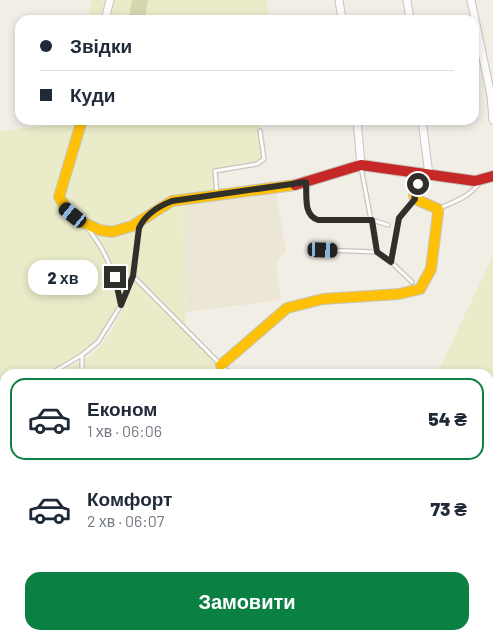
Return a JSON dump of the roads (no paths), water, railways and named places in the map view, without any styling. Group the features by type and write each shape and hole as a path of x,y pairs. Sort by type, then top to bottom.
{"street":[{"path":"106,15 110,0"},
{"path":"339,0 341,15"},
{"path":"407,0 409,15"},
{"path":"471,0 474,15"},
{"path":"479,38 491,96 493,120"},
{"path":"81,125 59,197 62,206 82,222 96,230 111,232 130,228 166,203 306,182 361,165 481,181 493,176"},
{"path":"357,125 361,165"},
{"path":"221,365 287,308 299,303 314,299 366,297 420,290 431,269 438,209 415,199 414,194 426,175 422,125"}],"lane":[{"path":"217,195 215,171 257,164 264,159 260,131"},
{"path":"361,165 377,252"},
{"path":"438,209 475,190 481,181"},
{"path":"306,182 308,213 311,217 318,220 372,220 388,225"},
{"path":"391,262 399,218 415,199"},
{"path":"82,222 106,253 115,277 121,305"},
{"path":"58,369 82,355 98,342 121,305 133,276 137,238 141,222"},
{"path":"323,250 377,252 391,262 412,282"},
{"path":"133,276 186,333 227,369"},
{"path":"82,355 82,369"}]}
